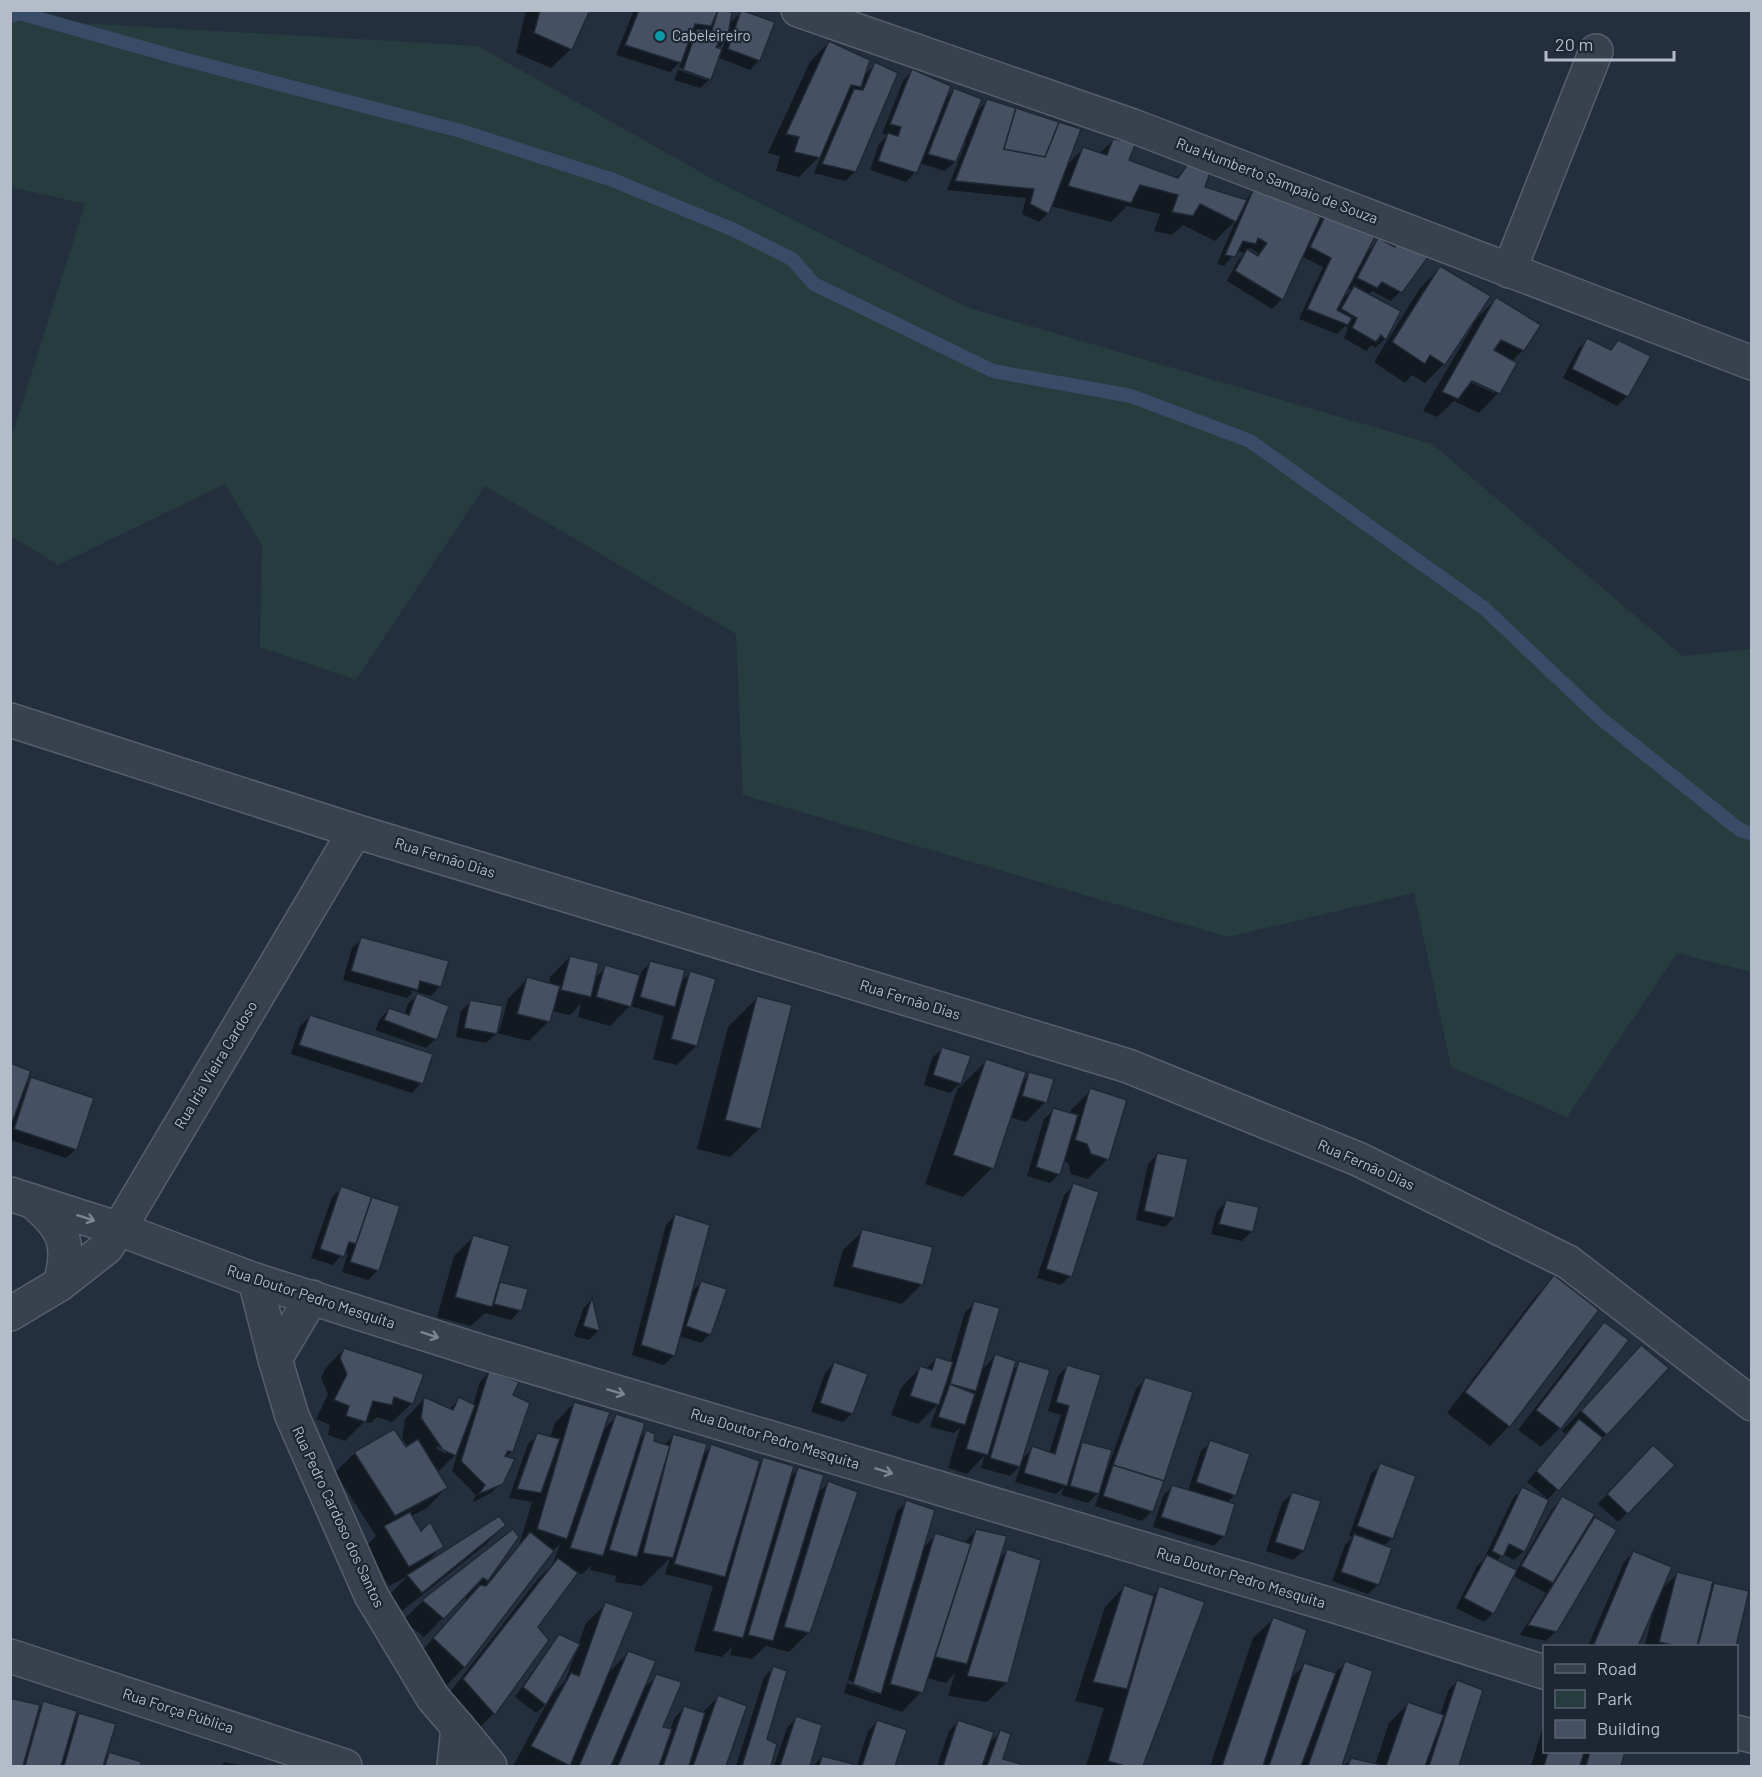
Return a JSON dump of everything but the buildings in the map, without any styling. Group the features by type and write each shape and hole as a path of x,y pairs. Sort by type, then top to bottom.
{"street":[{"name":"Rua Humberto Sampaio de Souza","path":"798,10 1133,126 1752,363"},
{"path":"1509,271 1596,51"},
{"name":"Rua Fernão Dias","path":"10,720 355,831 1128,1066 1358,1159 1568,1262 1752,1404"},
{"name":"Rua Iria Vieira Cardoso","path":"10,1314 60,1284 105,1248 119,1229 355,831"},
{"path":"21,1197 53,1218 61,1232 65,1249 64,1270 60,1284"},
{"name":"Rua Doutor Pedro Mesquita","path":"21,1197 119,1229 255,1280 479,1351 1327,1604 1543,1671"},
{"name":"Rua Pedro Cardoso dos Santos","path":"255,1280 274,1359 291,1416 371,1595 433,1698 490,1767"},
{"path":"274,1359 312,1297"},
{"name":"Rua Força Pública","path":"10,1656 345,1767"},
{"path":"454,1767 458,1727"}],"green space":[{"path":"10,19 478,46 718,182 969,308 1432,444 1683,656 1751,649 1751,972 1677,953 1567,1117 1451,1067 1414,893 1228,937 743,795 736,634 485,486 356,680 260,647 262,545 225,484 58,565 11,536 11,438 85,204 11,187"}],"waterway":[{"path":"10,16 19,13 179,58 461,131 613,180 734,230 792,259 814,284 993,371 1131,396 1250,441 1484,608 1599,717 1740,830 1752,834"}],"place":[{"name":"Cabeleireiro","path":"660,36"}]}
